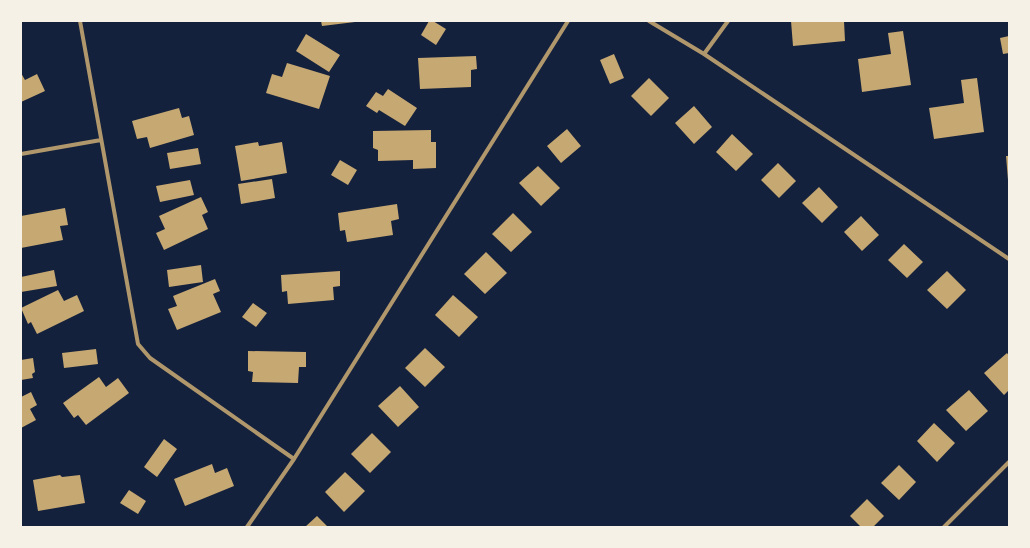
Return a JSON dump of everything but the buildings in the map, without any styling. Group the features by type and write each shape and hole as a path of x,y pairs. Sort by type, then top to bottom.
{"street":[{"path":"80,21 138,344 150,358 294,460"},
{"path":"247,527 294,460 568,21"},
{"path":"649,21 704,54 1009,259"},
{"path":"704,54 728,21"},
{"path":"21,154 101,140"},
{"path":"944,527 1009,462"}]}
